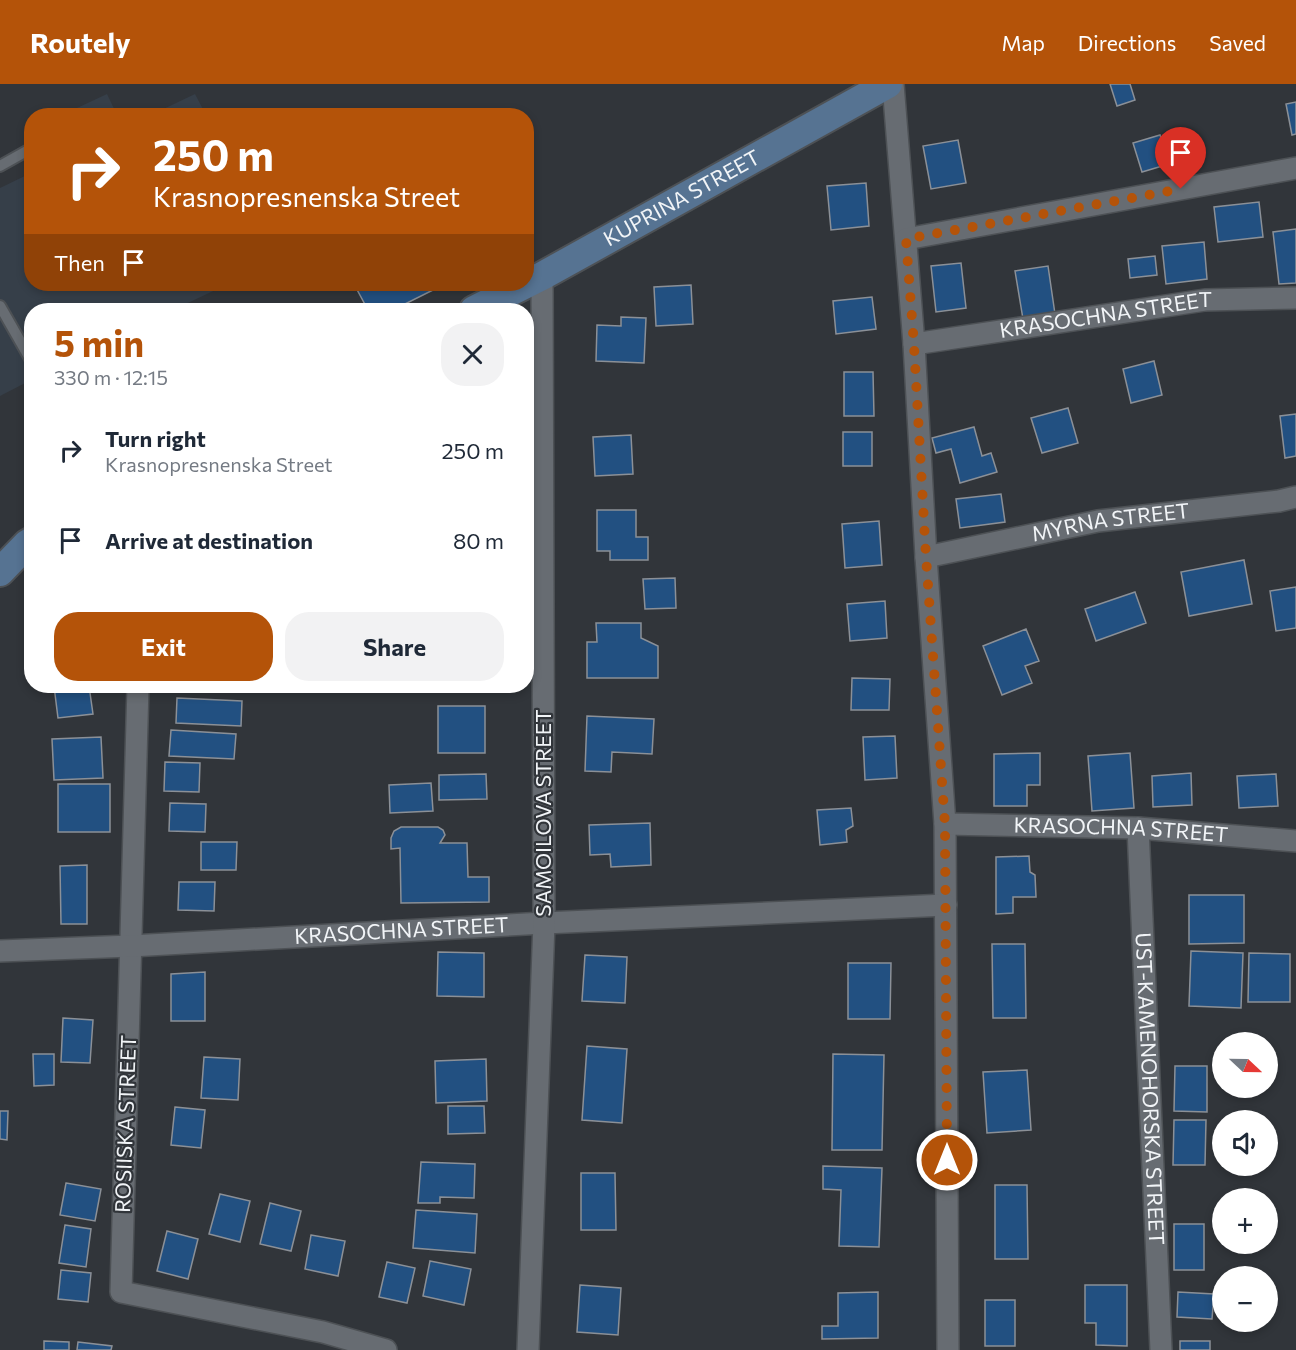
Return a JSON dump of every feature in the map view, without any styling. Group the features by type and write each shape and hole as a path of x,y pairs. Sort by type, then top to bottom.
{"main road":[{"name":"KUPRINA STREET","path":"534,280 888,84"},
{"name":"KUPRINA STREET","path":"488,303 512,291"},
{"path":"0,572 24,547"}],"street":[{"path":"893,84 914,345 945,824 948,1350"},
{"path":"906,239 1296,168"},
{"name":"SAMOILOVA STREET","path":"528,1350 544,923 542,276"},
{"name":"KRASOCHNA STREET","path":"914,345 1205,300 1296,298"},
{"name":"MYRNA STREET","path":"926,557 1098,521 1279,501 1296,497"},
{"name":"ROSIISKA STREET","path":"138,693 121,1292 323,1332 386,1350"},
{"name":"KRASOCHNA STREET","path":"945,824 1138,828 1296,841"},
{"name":"UST-KAMENOHORSKA STREET","path":"1138,828 1161,1350"},
{"name":"KRASOCHNA STREET","path":"0,951 946,905"}],"lane":[{"path":"0,165 24,152"},
{"path":"0,306 24,348"}],"shaded area":[{"path":"107,94 114,108 77,108"},
{"path":"195,94 202,108 166,108"},
{"path":"24,176 24,291 213,291 188,303 24,303 24,384 0,396 0,188"}],"building":[{"path":"1110,84 1130,84 1135,100 1117,106"},
{"path":"1296,102 1296,134 1292,135 1286,104"},
{"path":"1160,135 1169,164 1142,172 1133,143"},
{"path":"958,140 966,183 931,189 923,146"},
{"path":"866,183 869,226 831,230 827,186"},
{"path":"1259,202 1263,237 1218,242 1214,207"},
{"path":"1296,229 1296,283 1279,284 1273,232"},
{"path":"1204,242 1207,279 1166,284 1162,246"},
{"path":"1155,256 1157,275 1130,278 1128,259"},
{"path":"961,263 966,308 936,312 931,266"},
{"path":"1048,266 1055,314 1023,319 1015,271"},
{"path":"691,285 693,324 656,326 654,287"},
{"path":"358,291 431,291 407,303 364,303"},
{"path":"872,297 876,329 836,334 833,301"},
{"path":"621,317 646,318 644,363 596,361 597,325 621,326"},
{"path":"1154,361 1162,395 1131,403 1123,369"},
{"path":"844,372 873,372 874,416 844,416"},
{"path":"1068,408 1078,443 1042,453 1031,418"},
{"path":"1296,414 1296,456 1285,458 1280,416"},
{"path":"974,427 982,456 991,453 997,472 960,483 951,449 936,453 932,438"},
{"path":"843,432 872,432 872,466 843,466"},
{"path":"631,435 633,474 595,476 593,437"},
{"path":"1001,494 1005,522 960,528 956,499"},
{"path":"597,510 636,510 636,537 648,537 648,560 610,560 610,551 597,551"},
{"path":"879,521 882,565 845,568 842,524"},
{"path":"1244,560 1252,604 1189,616 1181,572"},
{"path":"675,578 676,608 645,609 643,579"},
{"path":"1296,587 1296,628 1276,631 1270,591"},
{"path":"1135,592 1146,623 1096,641 1085,609"},
{"path":"885,601 887,638 850,641 847,604"},
{"path":"596,623 641,623 641,638 658,646 658,678 587,678 587,642 597,642"},
{"path":"1026,629 1039,661 1025,666 1032,683 1002,695 983,646"},
{"path":"852,678 890,679 889,710 851,710"},
{"path":"55,693 90,693 93,714 58,718"},
{"path":"177,698 242,701 241,726 176,723"},
{"path":"438,706 485,706 485,753 438,753"},
{"path":"587,716 654,719 652,754 612,752 611,772 585,771"},
{"path":"171,730 236,734 234,759 169,756"},
{"path":"895,736 897,778 865,780 863,737"},
{"path":"101,737 103,778 54,780 52,739"},
{"path":"1040,753 1040,785 1027,785 1027,806 994,806 994,754"},
{"path":"1130,753 1134,808 1092,811 1088,756"},
{"path":"165,762 200,763 199,792 164,791"},
{"path":"1191,773 1192,805 1153,807 1152,776"},
{"path":"486,774 487,799 439,800 439,775"},
{"path":"1276,774 1278,806 1239,808 1237,776"},
{"path":"431,783 433,811 390,813 389,785"},
{"path":"58,784 110,784 110,832 58,832"},
{"path":"170,803 206,804 205,832 169,831"},
{"path":"851,808 853,826 846,830 847,842 820,845 817,810"},
{"path":"650,823 651,865 611,867 610,854 590,855 589,825"},
{"path":"401,827 438,827 445,835 440,843 467,843 468,877 489,877 489,902 401,903 400,848 391,849 391,838 394,831"},
{"path":"201,842 237,842 236,870 201,870"},
{"path":"1029,856 1030,872 1035,875 1036,897 1013,897 1013,913 996,914 996,857"},
{"path":"87,865 87,924 61,924 60,866"},
{"path":"179,882 215,882 214,911 178,910"},
{"path":"1189,895 1244,895 1244,943 1189,944"},
{"path":"992,944 1025,944 1026,1018 993,1018"},
{"path":"1191,951 1243,953 1241,1008 1189,1006"},
{"path":"438,952 484,953 484,997 437,996"},
{"path":"1249,953 1290,954 1290,1002 1248,1002"},
{"path":"585,955 627,957 625,1003 582,1001"},
{"path":"848,963 891,963 890,1019 848,1019"},
{"path":"205,972 205,1021 171,1021 171,974"},
{"path":"63,1018 93,1020 90,1063 61,1062"},
{"path":"587,1046 627,1049 622,1123 582,1120"},
{"path":"33,1054 54,1054 54,1085 34,1086"},
{"path":"833,1054 884,1055 882,1150 832,1150"},
{"path":"204,1057 240,1059 238,1100 201,1098"},
{"path":"486,1059 487,1101 436,1103 435,1061"},
{"path":"1175,1066 1207,1066 1207,1112 1174,1111"},
{"path":"1027,1070 1031,1130 987,1133 983,1072"},
{"path":"448,1106 484,1106 485,1133 448,1134"},
{"path":"175,1107 205,1110 201,1148 171,1145"},
{"path":"0,1111 8,1111 7,1140 0,1139"},
{"path":"1174,1120 1206,1120 1205,1165 1173,1165"},
{"path":"421,1162 475,1164 474,1198 440,1197 440,1203 418,1203"},
{"path":"823,1166 882,1168 879,1247 839,1246 841,1190 823,1189"},
{"path":"581,1173 615,1173 616,1230 581,1230"},
{"path":"66,1183 101,1189 95,1221 60,1215"},
{"path":"995,1185 1027,1185 1028,1259 995,1259"},
{"path":"220,1194 250,1201 240,1242 209,1234"},
{"path":"270,1203 301,1211 291,1251 260,1244"},
{"path":"416,1210 477,1214 475,1253 413,1248"},
{"path":"1174,1224 1204,1224 1204,1270 1174,1270"},
{"path":"65,1225 91,1229 86,1267 59,1263"},
{"path":"167,1231 198,1239 188,1279 157,1271"},
{"path":"311,1235 345,1241 338,1276 305,1269"},
{"path":"430,1261 471,1269 464,1305 423,1296"},
{"path":"387,1262 415,1268 407,1303 379,1297"},
{"path":"61,1270 91,1273 88,1302 58,1299"},
{"path":"580,1285 621,1288 618,1335 577,1332"},
{"path":"1085,1285 1127,1285 1127,1346 1096,1345 1096,1323 1085,1323"},
{"path":"878,1292 878,1338 822,1339 822,1326 838,1326 838,1293"},
{"path":"1178,1292 1212,1294 1212,1319 1177,1317"},
{"path":"985,1300 1015,1300 1015,1346 985,1346"},
{"path":"44,1341 69,1342 69,1350 44,1350"},
{"path":"1180,1341 1210,1341 1210,1350 1180,1350"},
{"path":"78,1342 112,1346 111,1350 77,1350"}],"route":[{"path":"947,1160 945,824 906,239 1181,189"}]}
